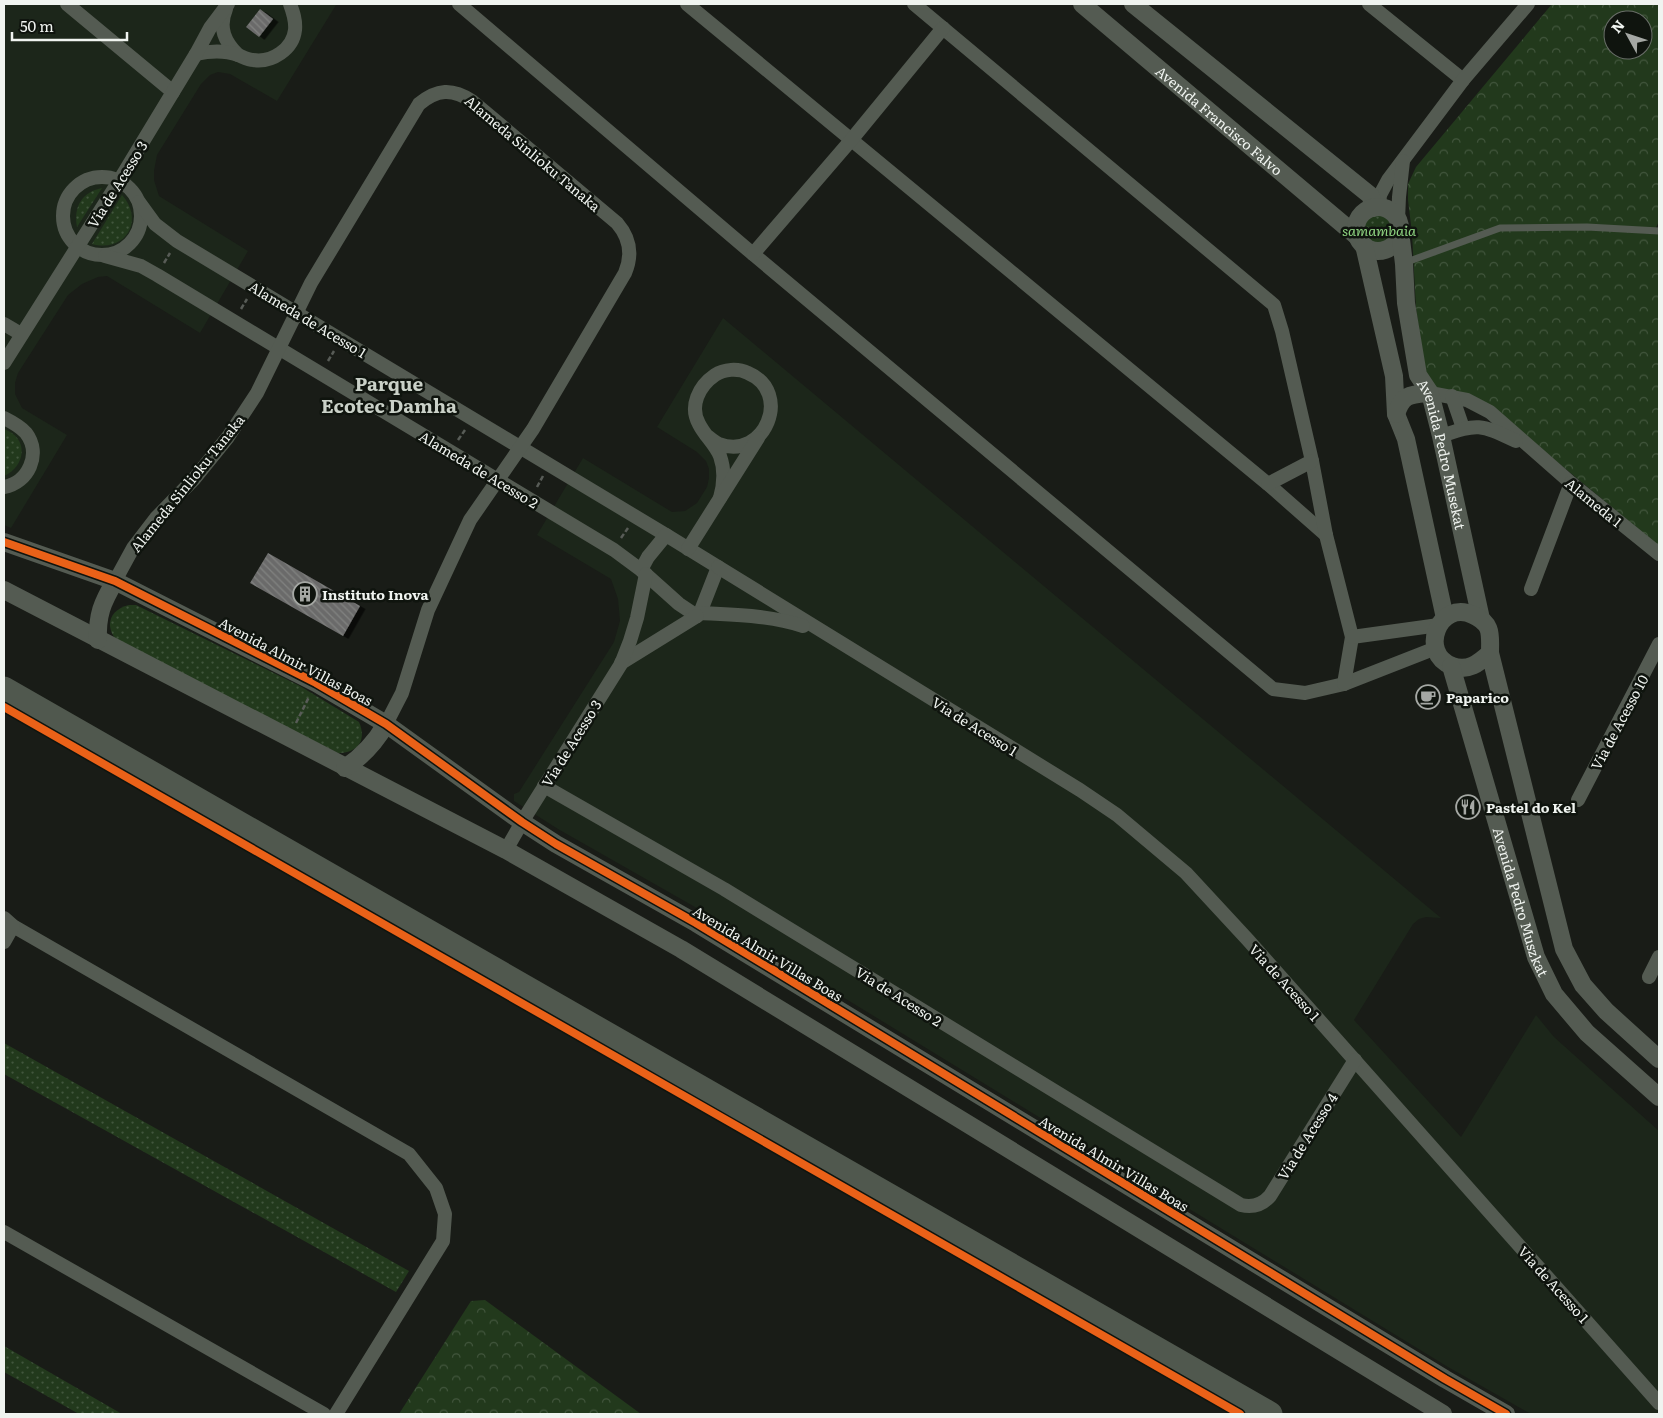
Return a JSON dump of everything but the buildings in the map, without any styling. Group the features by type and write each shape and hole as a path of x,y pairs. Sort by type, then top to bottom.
{"highway":[{"path":"4,689 1270,1414"},
{"path":"4,707 1240,1414"}],"street":[{"path":"67,4 173,92"},
{"path":"228,4 222,17 223,32 228,45 238,55"},
{"name":"Via de Acesso 3","path":"4,363 120,180 210,28 228,4"},
{"path":"196,54 217,52 238,55 252,60 266,60 279,55 290,44 295,31 295,17 290,4"},
{"path":"459,4 753,254 1273,689 1305,693 1344,684 1436,648"},
{"path":"687,4 1268,484 1326,535"},
{"path":"914,4 1274,305 1282,331 1312,461 1326,535 1352,637 1344,684"},
{"name":"Avenida Francisco Falvo","path":"1082,4 1361,241"},
{"path":"1133,4 1371,196 1376,208"},
{"path":"1369,4 1463,80"},
{"path":"1376,208 1380,195 1403,160 1463,80 1528,4"},
{"path":"753,254 852,139 943,28"},
{"name":"Alameda Sinlioku Tanaka","path":"115,581 133,548 156,518 194,479 228,438 257,392 311,283 419,104 428,96 439,92 462,94 617,223 628,238 630,246 628,265 533,429 470,520 428,610 402,693 386,724"},
{"path":"1399,225 1390,211 1376,208 1366,211 1358,222 1361,241 1373,250 1386,250 1396,242 1399,225 1399,197 1403,160"},
{"path":"78,248 68,237 63,223 63,209 68,196 78,184 91,178 106,177 120,180"},
{"name":"Alameda de Acesso 1","path":"120,180 131,189 155,224 177,241 635,515 840,643"},
{"path":"105,256 119,252 131,243 139,230 142,216 139,202"},
{"name":"Avenida Pedro Musekat","path":"1399,225 1404,264 1406,304 1418,375 1430,393 1481,619"},
{"name":"Avenida Pedro Musekat","path":"1361,241 1394,376 1396,414 1406,439 1442,621"},
{"name":"Alameda de Acesso 2","path":"78,248 91,254 141,266 157,275 614,550 644,572 679,604 698,614"},
{"path":"4,324 21,334"},
{"path":"688,548 720,498 760,435 768,423 772,408 769,394 760,381 748,373 734,370 719,373 706,381 698,394 695,408 698,423 715,446 722,464 724,484 720,498"},
{"path":"1396,414 1401,401 1411,395 1430,393"},
{"name":"Alameda 1","path":"1430,393 1467,400 1490,412 1571,484 1659,554"},
{"path":"1441,436 1463,428 1452,396"},
{"path":"4,418 20,427 27,435 32,445 33,456 25,476 16,483 4,487"},
{"name":"Alameda 1","path":"1463,428 1484,427 1530,447"},
{"path":"706,435 718,444 733,446 748,444 760,435"},
{"path":"1268,484 1312,461"},
{"path":"1531,589 1571,484"},
{"name":"Via de Acesso 3","path":"506,850 621,664 637,618 648,557 666,534"},
{"name":"Avenida Almir Villas Boas","path":"4,542 115,581 316,683 386,724 522,822 556,844 696,923 1445,1379 1506,1414"},
{"path":"621,664 698,614 718,567"},
{"path":"98,640 98,615 102,603 115,581"},
{"path":"4,590 506,850 681,950 1443,1414"},
{"path":"1352,637 1442,621 1459,612 1467,612 1481,619 1490,632 1490,654 1475,666 1459,668 1451,666 1444,661 1436,648 1434,640 1442,621"},
{"path":"698,614 758,615 786,620 814,630 840,643"},
{"name":"Via de Acesso 1","path":"840,643 1080,790 1117,815 1186,873 1248,940 1659,1403"},
{"name":"Via de Acesso 10","path":"1578,800 1659,644"},
{"name":"Avenida Pedro Muszkat","path":"1490,654 1564,949 1583,985 1606,1011 1659,1059"},
{"name":"Avenida Pedro Muszkat","path":"1451,666 1536,957 1554,994 1587,1033 1659,1097"},
{"path":"345,768 369,749 379,737 386,724"},
{"name":"Via de Acesso 2","path":"544,786 724,889 1235,1202 1254,1206"},
{"path":"4,942 8,922 409,1154 436,1188 445,1214 443,1241 336,1414"},
{"path":"1650,977 1659,957"},
{"name":"Via de Acesso 4","path":"1254,1206 1266,1201 1270,1196 1355,1060"},
{"path":"4,1232 324,1414"}],"lane":[{"path":"1404,264 1500,228 1587,227 1659,231"}],"path":[{"path":"157,275 177,241"},
{"path":"234,321 254,287"},
{"path":"320,373 342,340"},
{"path":"451,452 472,418"},
{"path":"530,499 550,464"},
{"path":"614,550 635,515"},
{"path":"288,738 316,683"}],"shaded area":[{"path":"4,4 336,5 277,101 230,74 218,72 210,75 201,84 157,155 154,180 159,196 248,251 200,333 107,276 98,277 82,284 68,295 18,373 15,383 15,394 22,408 67,435 11,528 4,525"},
{"path":"723,318 1441,918 1426,917 1419,919 1413,924 1354,1020 1461,1137 1536,1015 1554,1037 1659,1131 1659,1414 1531,1414 1448,1367 702,911 558,829 514,801 514,794 519,792 614,642 620,621 618,599 611,579 537,535 583,458 672,512 685,511 697,503 707,487 709,478 709,469 706,461 697,452 657,427"}],"green space":[{"path":"1552,4 1659,4 1659,221 1655,230 1659,233 1659,546 1498,413 1433,390 1426,377 1416,308 1408,184 1416,167"},
{"path":"102,188 77,227 76,213 80,202 89,193"},
{"path":"122,195 129,205 132,215 128,233 114,244 104,246 92,244"},
{"name":"samambaia","path":"1379,213 1390,218 1395,229 1390,240 1379,245 1368,240 1363,229 1368,218"},
{"path":"4,429 18,439 22,452 17,466 4,476"},
{"path":"129,605 136,605 300,686 359,722 362,734 359,744 351,751 338,753 119,643 111,631 110,620 116,611"},
{"path":"4,1043 409,1271 396,1292 4,1074"},
{"path":"485,1300 641,1414 399,1414 471,1301"},
{"path":"4,1346 122,1414 79,1414 4,1372"}],"cycle path":[{"path":"4,542 115,581 316,683 386,724 522,822 556,844 696,923 1445,1379 1506,1414"},
{"path":"4,707 1240,1414"}],"place":[{"name":"Instituto Inova","path":"305,594"},
{"name":"Paparico","path":"1428,697"},
{"name":"Pastel do Kel","path":"1468,807"}],"district":[{"name":"Parque Ecotec Damha","path":"389,394"}]}
